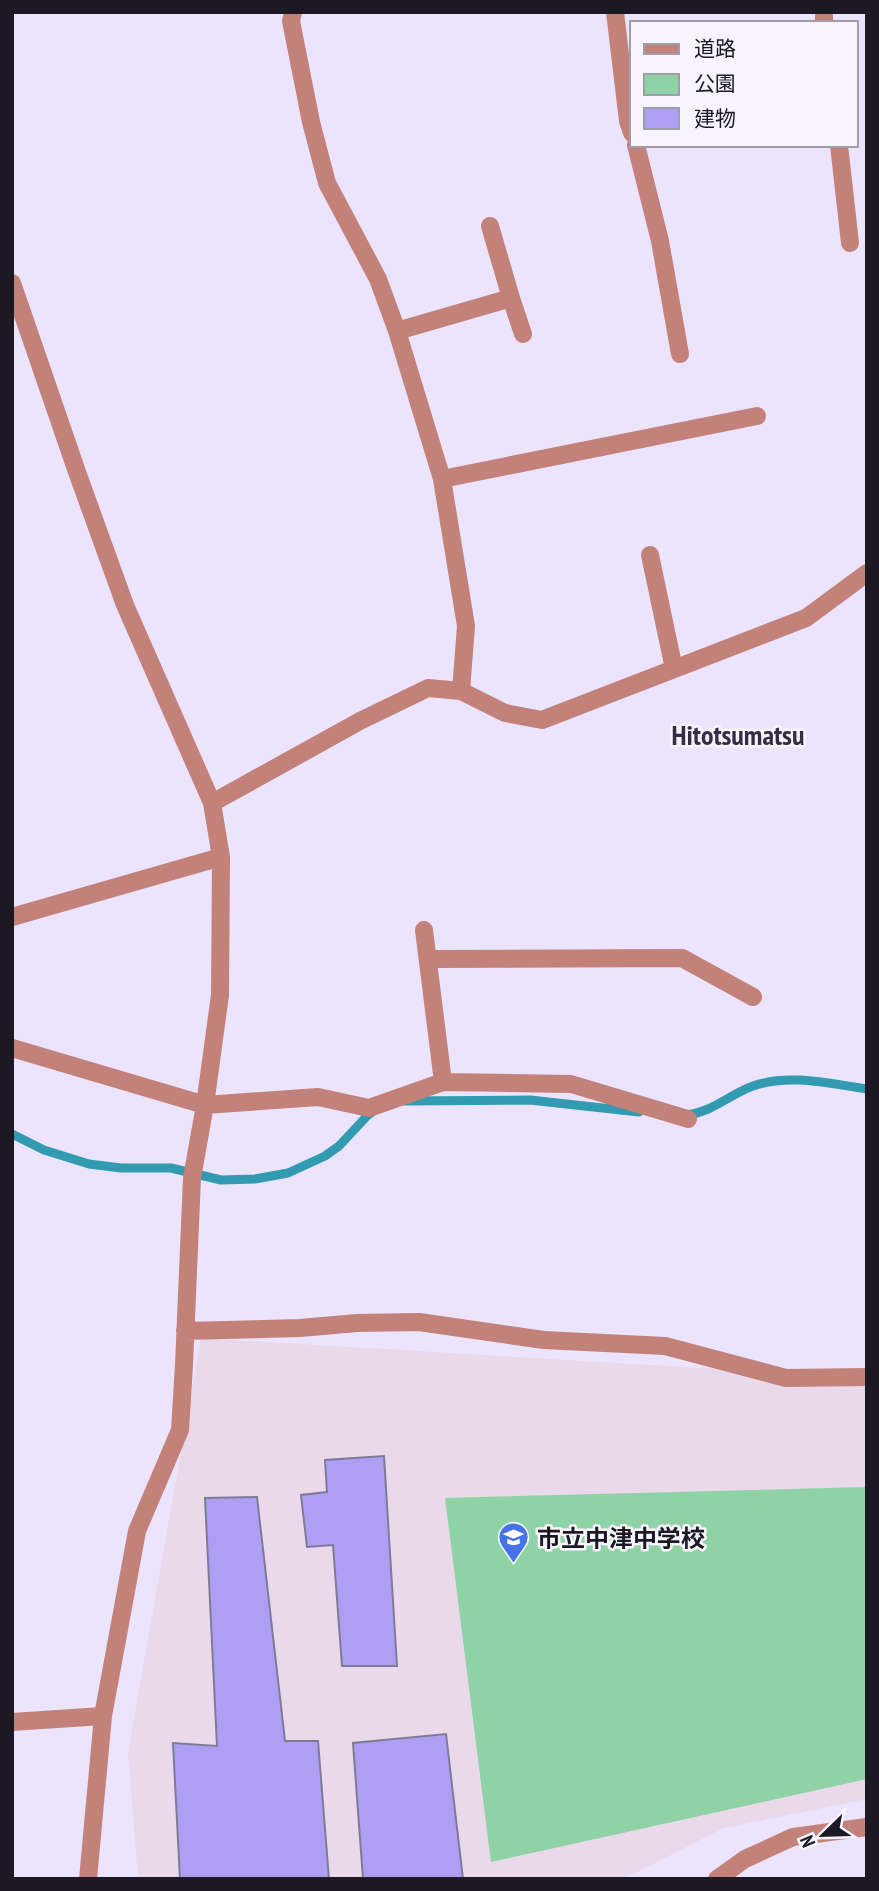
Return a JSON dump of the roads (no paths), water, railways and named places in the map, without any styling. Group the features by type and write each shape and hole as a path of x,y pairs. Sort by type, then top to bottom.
{"street":[{"path":"293,12 291,21 311,122 327,183 378,279 397,331 442,479 466,626 461,691"},
{"path":"615,12 630,127"},
{"path":"636,147 660,241 680,354"},
{"path":"839,147 850,243"},
{"path":"490,226 523,334"},
{"path":"12,283 125,605 212,803 221,857 220,995 192,1178 180,1430 137,1531 103,1716 88,1879"},
{"path":"397,331 511,298"},
{"path":"442,479 757,416"},
{"path":"650,555 674,669"},
{"path":"212,803 360,721 428,688 461,691 505,713 542,720 806,618 867,573"},
{"path":"12,917 221,857"},
{"path":"424,930 443,1083"},
{"path":"428,959 682,958 753,997"},
{"path":"12,1048 205,1105 318,1097 369,1108 443,1083 571,1084 688,1119"},
{"path":"185,1331 419,1322 544,1340 665,1346 786,1378 867,1377"},
{"path":"12,1722 103,1716"},
{"path":"717,1879 745,1859 793,1837 867,1827"}],"waterway":[{"path":"684,1115 703,1111 753,1086 781,1080 867,1089"},
{"path":"405,1101 530,1100 639,1112"},
{"path":"12,1134 44,1150 89,1164 121,1168 171,1168 221,1180 255,1179 288,1173 325,1156 339,1146 375,1110"}],"place":[{"name":"市立中津中学校","path":"514,1565"}],"district":[{"name":"Hitotsumatsu","path":"738,734"}]}
